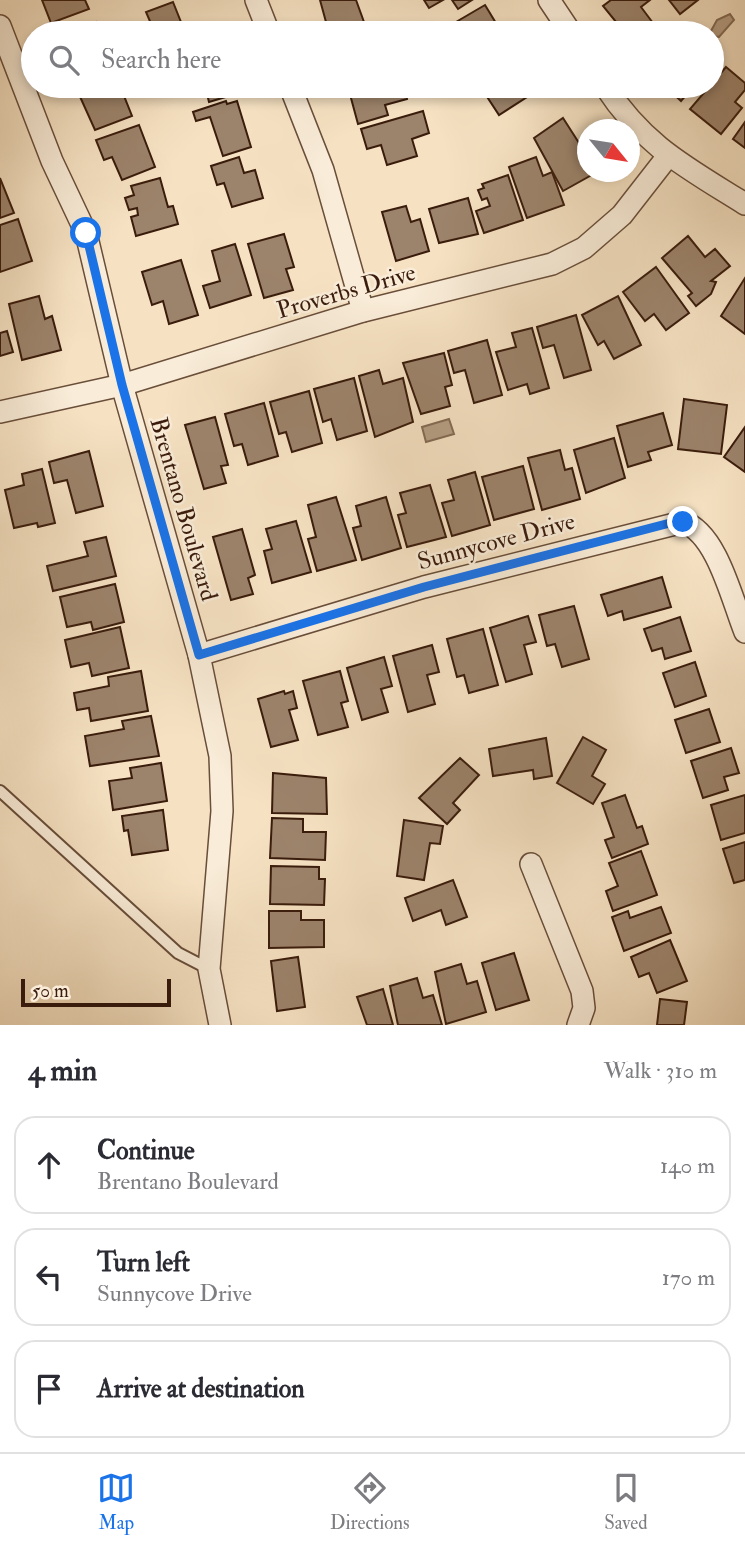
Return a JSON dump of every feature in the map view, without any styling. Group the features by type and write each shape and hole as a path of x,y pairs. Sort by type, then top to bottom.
{"street":[{"path":"256,0 264,21"},
{"path":"549,0 563,21"},
{"name":"Brentano Boulevard","path":"0,26 21,81"},
{"name":"Brentano Boulevard","path":"28,98 52,161 86,233 122,385 199,655 220,756 222,811 209,969 220,1025"},
{"path":"295,98 323,170 363,311"},
{"path":"612,98 625,117 668,156 745,204"},
{"name":"Proverbs Drive","path":"0,412 122,385 363,311 552,264 584,248 622,215 668,156"},
{"name":"Sunnycove Drive","path":"199,655 424,587 670,523 683,522 694,526 709,540 745,632"},
{"path":"531,864 582,991 584,1008 578,1025"}],"lane":[{"path":"0,791 178,953 209,969"}],"shaded area":[{"path":"730,14 734,20 724,31 724,21 717,20"},
{"path":"449,419 454,434 426,442 422,427"}],"building":[{"path":"42,0 85,0 89,9 50,21"},
{"path":"320,0 356,0 364,21 326,21"},
{"path":"424,0 443,0 429,8"},
{"path":"452,0 472,0 458,9"},
{"path":"611,0 650,0 641,7 652,21 615,21 603,6"},
{"path":"669,0 698,0 680,14"},
{"path":"173,2 181,21 150,21 146,12"},
{"path":"485,5 495,21 458,21"},
{"path":"726,67 745,83 745,90 735,102 742,108 721,134 690,109 699,98 724,98"},
{"path":"81,98 125,98 132,116 95,130"},
{"path":"351,98 407,98 385,105 388,115 358,124"},
{"path":"488,98 526,98 499,115"},
{"path":"226,101 227,104 237,101 251,147 223,156 210,117 196,121 193,112"},
{"path":"423,111 429,133 412,139 417,156 387,165 381,145 367,149 361,129"},
{"path":"563,118 577,140 577,182 579,182 563,191 534,138"},
{"path":"745,122 745,148 733,139"},
{"path":"139,125 155,167 122,180 112,157 104,160 96,140"},
{"path":"239,157 244,173 255,170 263,198 232,207 224,183 217,185 211,166"},
{"path":"536,157 543,176 552,172 564,205 527,218 509,167"},
{"path":"508,175 523,220 484,233 476,211 490,206 487,198 482,200 478,190 484,188 482,184"},
{"path":"0,178 14,213 0,218"},
{"path":"160,178 168,207 173,206 178,224 136,236 131,217 138,215 137,208 129,210 125,198 134,195 131,186"},
{"path":"468,198 478,234 439,243 429,209"},
{"path":"406,206 411,222 420,219 429,251 396,261 382,212"},
{"path":"18,219 32,261 0,272 0,225"},
{"path":"284,234 294,267 286,269 293,290 264,298 248,244"},
{"path":"688,236 705,257 715,249 730,266 711,281 716,282 711,294 696,306 688,296 692,293 662,258"},
{"path":"235,244 251,295 210,308 203,286 220,281 212,251"},
{"path":"181,260 198,315 169,324 163,301 152,305 142,272"},
{"path":"656,267 689,313 666,330 654,314 645,321 623,292"},
{"path":"745,278 745,334 721,316"},
{"path":"39,296 45,319 52,316 61,350 22,360 9,304"},
{"path":"618,296 641,345 614,359 604,341 598,345 582,315"},
{"path":"576,315 591,370 564,378 554,345 543,348 537,327"},
{"path":"532,328 549,388 530,394 527,384 508,390 496,352 516,347 512,333"},
{"path":"7,331 13,352 0,356 0,333"},
{"path":"487,340 502,395 474,403 465,370 454,373 448,351"},
{"path":"444,353 452,385 445,387 450,406 421,414 403,363"},
{"path":"379,370 383,384 403,378 413,422 375,437 359,376"},
{"path":"354,378 367,431 337,440 331,419 323,422 314,389"},
{"path":"309,391 322,443 292,452 286,432 279,434 270,402"},
{"path":"684,399 727,405 721,454 678,449"},
{"path":"264,403 278,456 248,465 242,444 234,446 225,414"},
{"path":"663,413 672,445 648,452 651,460 628,467 617,426"},
{"path":"215,417 228,465 221,466 226,483 204,489 185,425"},
{"path":"745,427 745,472 724,457"},
{"path":"614,438 625,478 586,493 574,450"},
{"path":"560,450 565,470 572,468 580,499 542,510 528,458"},
{"path":"89,451 103,506 76,513 67,480 54,483 49,462"},
{"path":"523,466 534,509 494,520 482,477"},
{"path":"42,469 55,523 38,527 37,523 14,528 5,490 24,485 22,474"},
{"path":"475,472 490,525 452,536 442,503 454,500 448,480"},
{"path":"430,485 446,537 407,547 398,515 406,513 400,493"},
{"path":"336,497 356,560 317,571 308,539 316,537 308,505"},
{"path":"386,497 401,548 362,560 353,528 361,526 356,506"},
{"path":"296,521 311,572 272,583 264,551 272,549 266,529"},
{"path":"242,529 255,575 248,578 253,594 231,600 213,537"},
{"path":"106,537 116,576 53,591 47,566 88,556 84,542"},
{"path":"662,577 671,607 624,620 622,611 608,616 601,595"},
{"path":"115,584 124,622 93,630 91,622 67,627 60,597"},
{"path":"574,606 589,659 562,667 555,644 547,646 539,615"},
{"path":"528,616 536,642 524,645 532,674 506,682 490,628"},
{"path":"680,617 691,651 665,659 662,648 652,651 644,629"},
{"path":"120,627 129,668 92,676 89,663 71,667 65,640"},
{"path":"483,629 498,685 469,693 464,675 457,677 447,639"},
{"path":"432,645 439,672 427,675 435,704 408,712 393,656"},
{"path":"384,657 392,686 381,689 388,712 362,720 347,668"},
{"path":"695,662 706,696 675,707 663,673"},
{"path":"141,671 148,711 91,721 89,708 77,710 74,693 109,686 108,677"},
{"path":"340,671 348,701 341,703 348,727 318,735 303,681"},
{"path":"284,691 285,694 293,691 297,708 289,710 298,740 271,747 258,699"},
{"path":"709,709 720,742 686,753 675,720"},
{"path":"151,716 159,756 90,766 85,736 124,729 122,721"},
{"path":"583,737 606,750 592,776 605,784 593,804 557,783"},
{"path":"546,738 552,776 534,779 533,770 493,776 489,749"},
{"path":"731,748 739,773 724,777 728,790 703,798 691,761"},
{"path":"460,758 479,775 453,803 460,810 447,824 419,798"},
{"path":"161,763 167,801 113,810 109,781 132,778 130,768"},
{"path":"273,773 326,778 327,814 272,813"},
{"path":"625,795 637,828 642,826 648,844 612,858 605,840 614,837 602,803"},
{"path":"745,795 745,833 721,840 711,805"},
{"path":"163,810 168,850 132,855 128,830 124,831 122,816"},
{"path":"272,818 303,819 303,832 326,832 325,860 270,858"},
{"path":"404,820 443,826 440,844 430,843 424,880 397,876"},
{"path":"745,842 745,880 734,883 723,849"},
{"path":"641,851 657,895 613,911 606,891 618,886 609,863"},
{"path":"271,866 319,867 319,879 325,879 324,905 270,904"},
{"path":"453,880 467,917 446,925 441,910 413,921 405,898"},
{"path":"661,907 671,933 624,951 612,917 628,911 630,918"},
{"path":"269,911 301,911 301,920 324,920 324,947 269,948"},
{"path":"670,940 687,981 657,993 649,973 639,977 631,957"},
{"path":"514,953 529,1000 496,1010 482,963"},
{"path":"298,957 305,1007 277,1011 271,961"},
{"path":"461,964 467,984 477,981 486,1012 446,1024 435,972"},
{"path":"417,978 423,998 433,995 442,1025 398,1025 390,986"},
{"path":"383,989 393,1025 367,1025 357,997"},
{"path":"660,999 687,1002 684,1025 657,1025"}],"route":[{"path":"86,233 122,385 199,655 424,587 670,523 683,522"}]}
